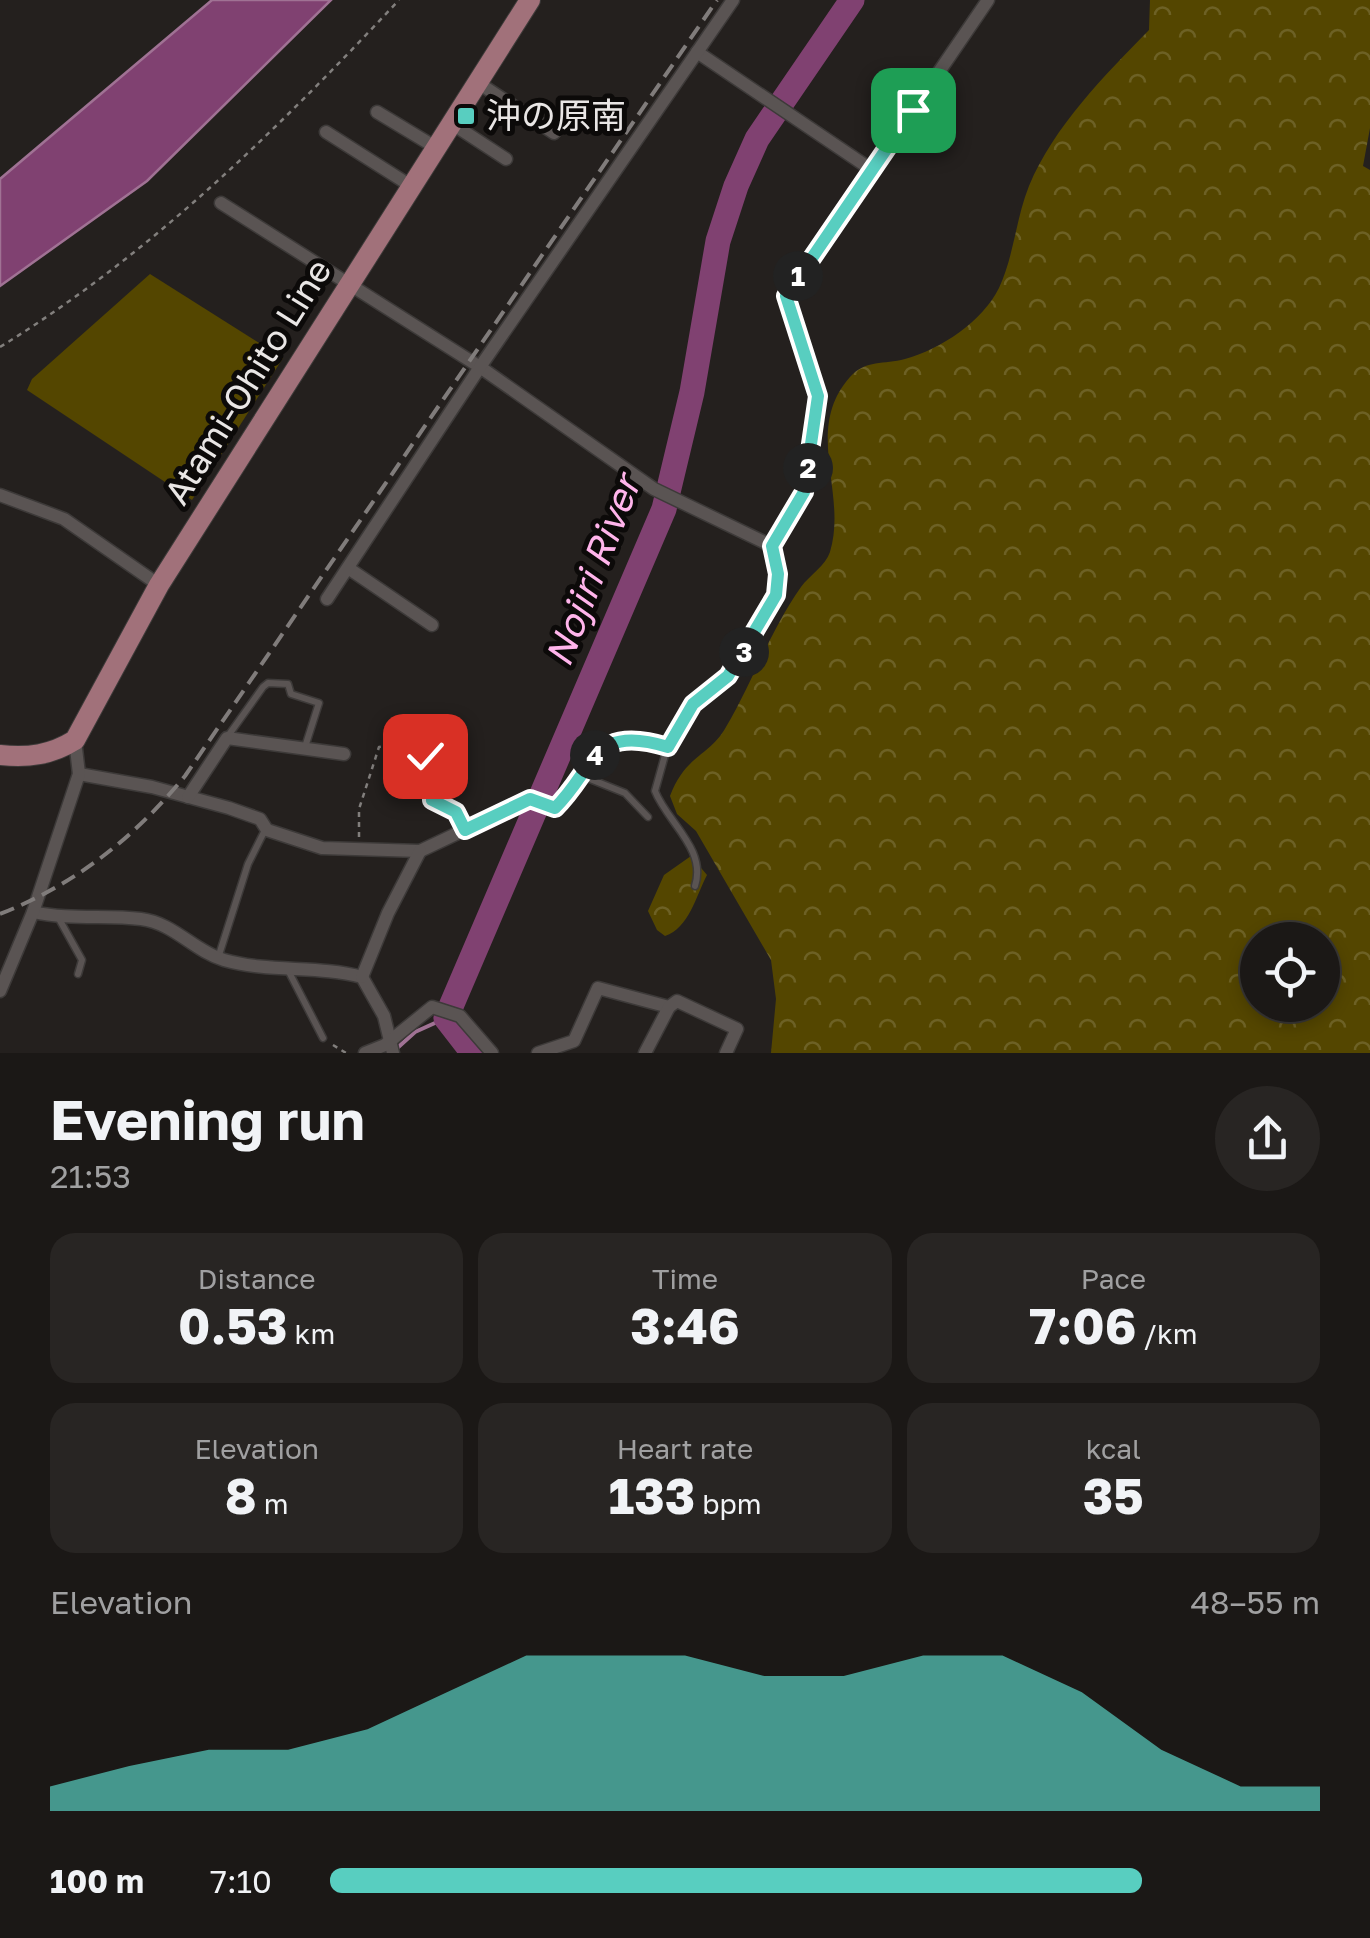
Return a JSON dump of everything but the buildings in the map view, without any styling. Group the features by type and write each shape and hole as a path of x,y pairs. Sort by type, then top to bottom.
{"main road":[{"name":"Atami-Ohito Line","path":"76,740 160,584 530,0"},
{"path":"0,755 25,758 58,751 76,740"}],"street":[{"path":"328,598 480,367 733,0"},
{"path":"79,774 188,796 251,815 266,829 322,848 420,851 530,799 551,807 565,798 596,754 613,744 637,740 668,747 693,704 728,676 776,595 778,574 772,546 804,492 818,396 786,296 988,0"},
{"path":"697,52 872,170"},
{"path":"477,82 554,132 574,104"},
{"path":"377,112 436,147"},
{"path":"451,122 506,159"},
{"path":"326,132 410,186"},
{"path":"221,202 480,367 662,493 772,546"},
{"path":"0,495 64,520 160,584"},
{"path":"348,568 432,624"},
{"path":"188,796 227,738 344,754"},
{"path":"0,992 33,912 79,774 76,740"},
{"path":"393,1046 362,977 388,913 420,851"},
{"path":"33,912 156,922 218,958 290,972 343,972 362,977"},
{"path":"538,1053 574,1041 598,988 669,1007 683,1002 737,1029 726,1053"},
{"path":"365,1053 393,1046 432,1007 456,1014 492,1053"},
{"path":"645,1053 669,1007"}],"lane":[{"path":"227,738 262,687 268,683 288,684 291,694 319,704 304,748"},
{"path":"668,747 655,790 692,851 697,866 695,886"},
{"path":"579,774 625,793 648,817"},
{"path":"218,958 248,864 266,829"},
{"path":"58,917 82,960 78,974"},
{"path":"290,972 323,1038"}],"path":[{"path":"0,347 126,260 208,190 312,91 399,0"},
{"path":"360,848 359,808 379,747 410,749 434,763 439,772 432,800 456,812 465,830"},
{"path":"323,1038 346,1053"}],"green space":[{"path":"1150,0 1370,0 1370,128 1363,166 1370,170 1370,1053 771,1053 776,999 771,960 696,831 677,814 670,796 683,772 726,727 790,604 830,552 834,507 828,440 836,397 862,367 905,359 932,348 982,312 1004,276 1029,186 1040,164 1082,102 1149,30"},
{"path":"150,274 283,358 192,500 27,390 32,379"},
{"path":"691,856 707,875 686,919 665,936 657,930 648,911 664,875"}],"shaded area":[{"path":"212,0 331,0 147,181 0,286 0,179"}],"waterway":[{"name":"Nojiri River","path":"473,1053 446,1018 664,509 692,392 718,241 736,186 757,139 852,0"},
{"path":"394,1051 415,1032 446,1018"}],"railway":[{"path":"0,914 54,889 102,857 185,776 717,0"}],"place":[{"name":"沖の原南","path":"466,116"}],"route":[{"path":"425,756 439,772 432,800 456,812 465,830 530,799 555,808 582,769 613,744 637,740 668,747 693,704 728,676 776,595 779,586 772,546 804,492 815,421 815,377 786,296 913,110"}]}
